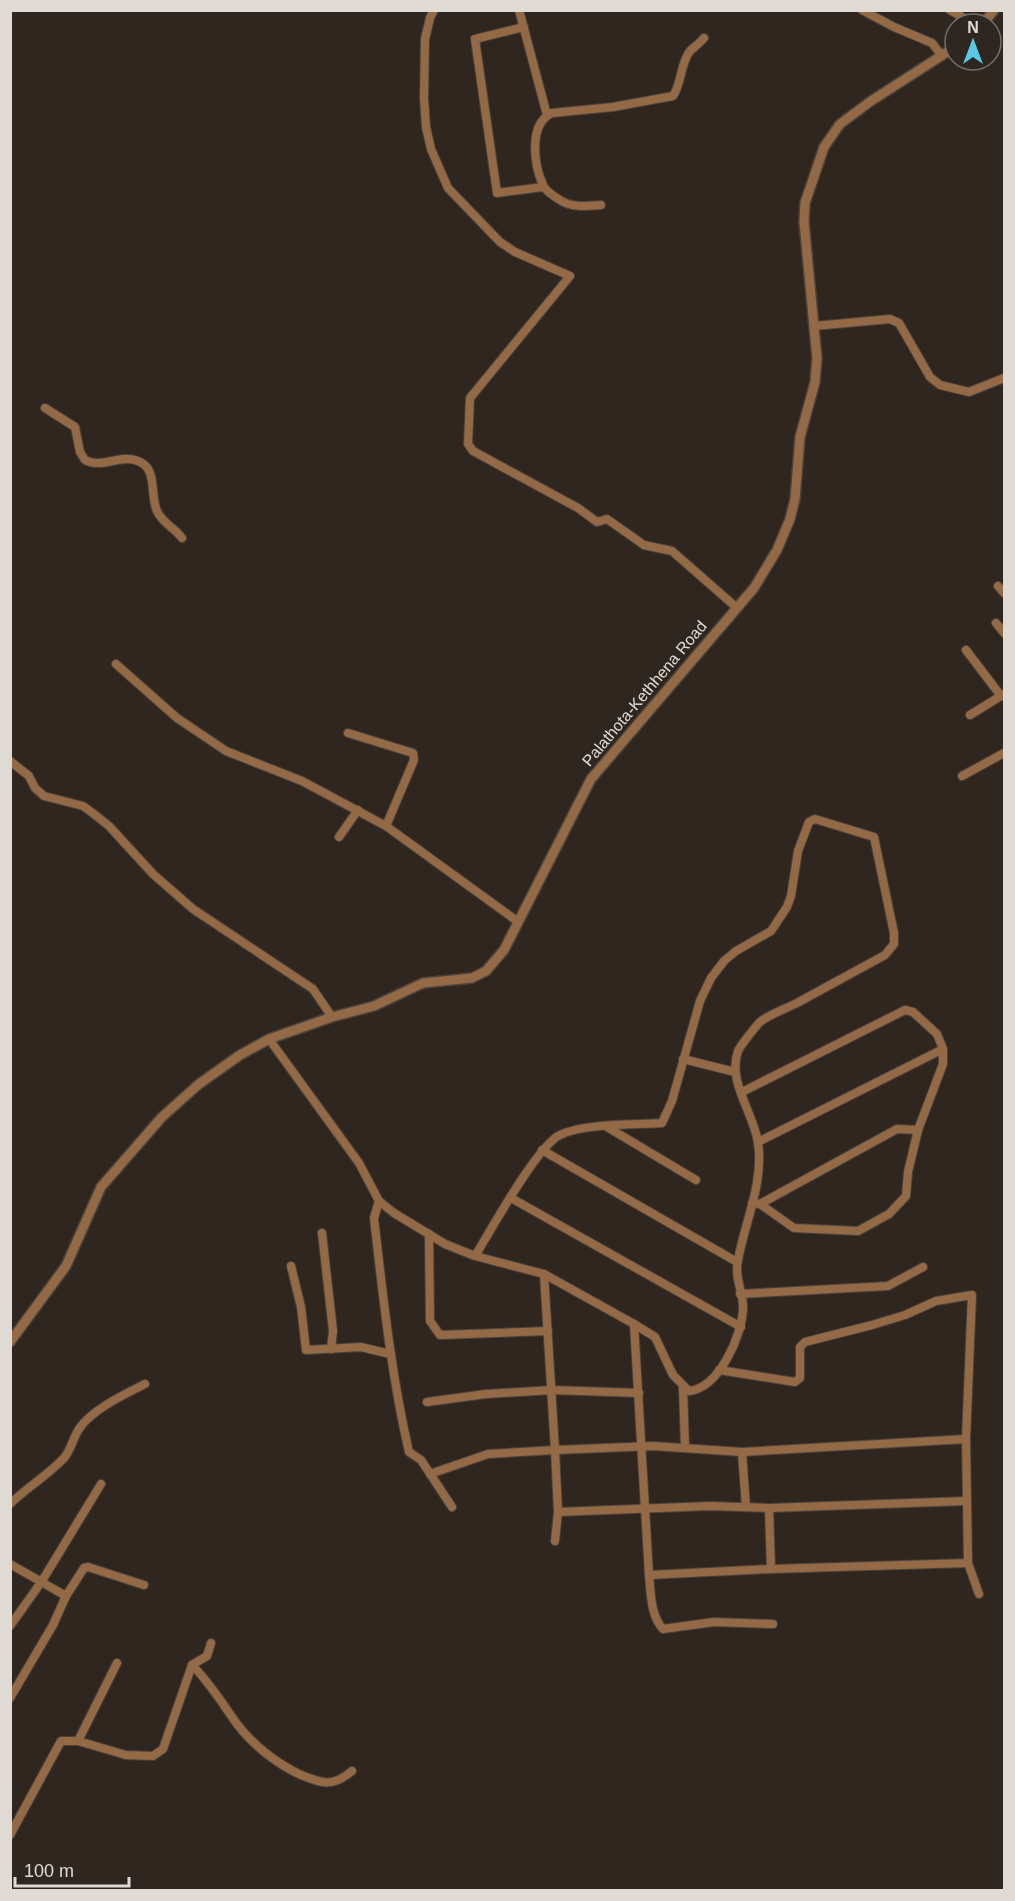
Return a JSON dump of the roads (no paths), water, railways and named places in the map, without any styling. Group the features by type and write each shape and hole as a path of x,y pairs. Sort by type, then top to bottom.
{"street":[{"path":"434,10 425,39 426,127 431,149 448,188 500,242 515,252 570,276 470,398 468,444 473,451 578,508 597,522 607,519 644,545 672,551 737,608"},
{"path":"519,10 547,115"},
{"path":"861,10 932,43 942,56"},
{"path":"524,27 475,39 497,193 543,187"},
{"path":"601,205 578,207 561,202 543,187 534,154 541,123 547,115 552,113 613,107 672,96 678,89 690,50 704,38"},
{"name":"Palathota-Kethhena Road","path":"10,1342 66,1266 101,1187 162,1117 199,1084 240,1055 269,1039 332,1017 374,1006 423,983 472,978 486,971 504,950 591,779 754,588 769,565 790,519 795,499 800,436 815,382 817,358 804,222 805,203 824,147 840,124 871,101 942,56"},
{"path":"813,326 890,319 899,323 930,377 940,385 969,393 1005,378"},
{"path":"45,408 78,431 80,452 85,460 97,464 129,458 145,465 151,474 153,500 160,517 182,538"},
{"path":"998,586 1005,594"},
{"path":"996,623 1005,633"},
{"path":"966,650 1003,695 970,715"},
{"path":"116,664 177,718 226,751 302,781 386,826 517,921"},
{"path":"348,733 413,753 414,760 386,826"},
{"path":"962,776 1005,753"},
{"path":"10,761 29,776 35,788 44,796 83,806 94,814 153,874 193,909 313,988 332,1017"},
{"path":"339,837 358,810"},
{"path":"269,1039 359,1163 379,1201 394,1213 445,1244 475,1256 544,1274 634,1324 655,1337 673,1375 683,1387 689,1391 695,1390 704,1385 719,1370 732,1351 741,1327 744,1306 740,1294 737,1262 756,1203 759,1168 758,1142 735,1072 738,1050 760,1022 885,955 894,944 894,933 874,837 815,819 809,822 798,851 791,896 787,907 771,931 736,951 711,978 700,1001 672,1101 662,1123 606,1126 559,1135 542,1150 475,1256"},
{"path":"741,1092 905,1010 913,1012 937,1034 943,1049 943,1064 918,1130 908,1172 906,1196 889,1214 858,1231 794,1228 756,1203"},
{"path":"758,1142 943,1049"},
{"path":"683,1059 735,1072"},
{"path":"606,1126 696,1180"},
{"path":"756,1203 897,1129 918,1130"},
{"path":"542,1150 737,1262"},
{"path":"511,1198 741,1327"},
{"path":"379,1201 374,1218 396,1399 408,1452 421,1460 452,1507"},
{"path":"322,1233 333,1331 331,1348"},
{"path":"429,1234 430,1321 440,1335 548,1331"},
{"path":"291,1266 301,1307 306,1350 361,1347 390,1354"},
{"path":"740,1294 888,1286 923,1267"},
{"path":"544,1274 558,1512 555,1541"},
{"path":"719,1370 795,1382 800,1378 800,1347 805,1342 894,1318 936,1301 972,1295 966,1439 968,1563 979,1594"},
{"path":"634,1324 649,1575 654,1613 658,1624 663,1629 714,1622 773,1624"},
{"path":"10,1504 33,1487 66,1456 82,1425 115,1399 145,1384"},
{"path":"683,1387 685,1447"},
{"path":"427,1402 486,1394 552,1390 639,1393"},
{"path":"430,1474 488,1454 641,1447 685,1447 742,1452 966,1439"},
{"path":"742,1452 746,1507"},
{"path":"10,1626 42,1581 101,1484"},
{"path":"558,1512 710,1506 769,1508 967,1501"},
{"path":"769,1508 771,1569"},
{"path":"649,1575 968,1563"},
{"path":"10,1564 66,1596"},
{"path":"10,1698 84,1568 88,1567 144,1585"},
{"path":"10,1835 61,1741 78,1741 126,1755 153,1756 163,1749 192,1665 207,1656 211,1643"},
{"path":"78,1741 117,1664"},
{"path":"192,1665 206,1679 238,1726 260,1748 286,1768 319,1782 339,1782 352,1771"}]}
